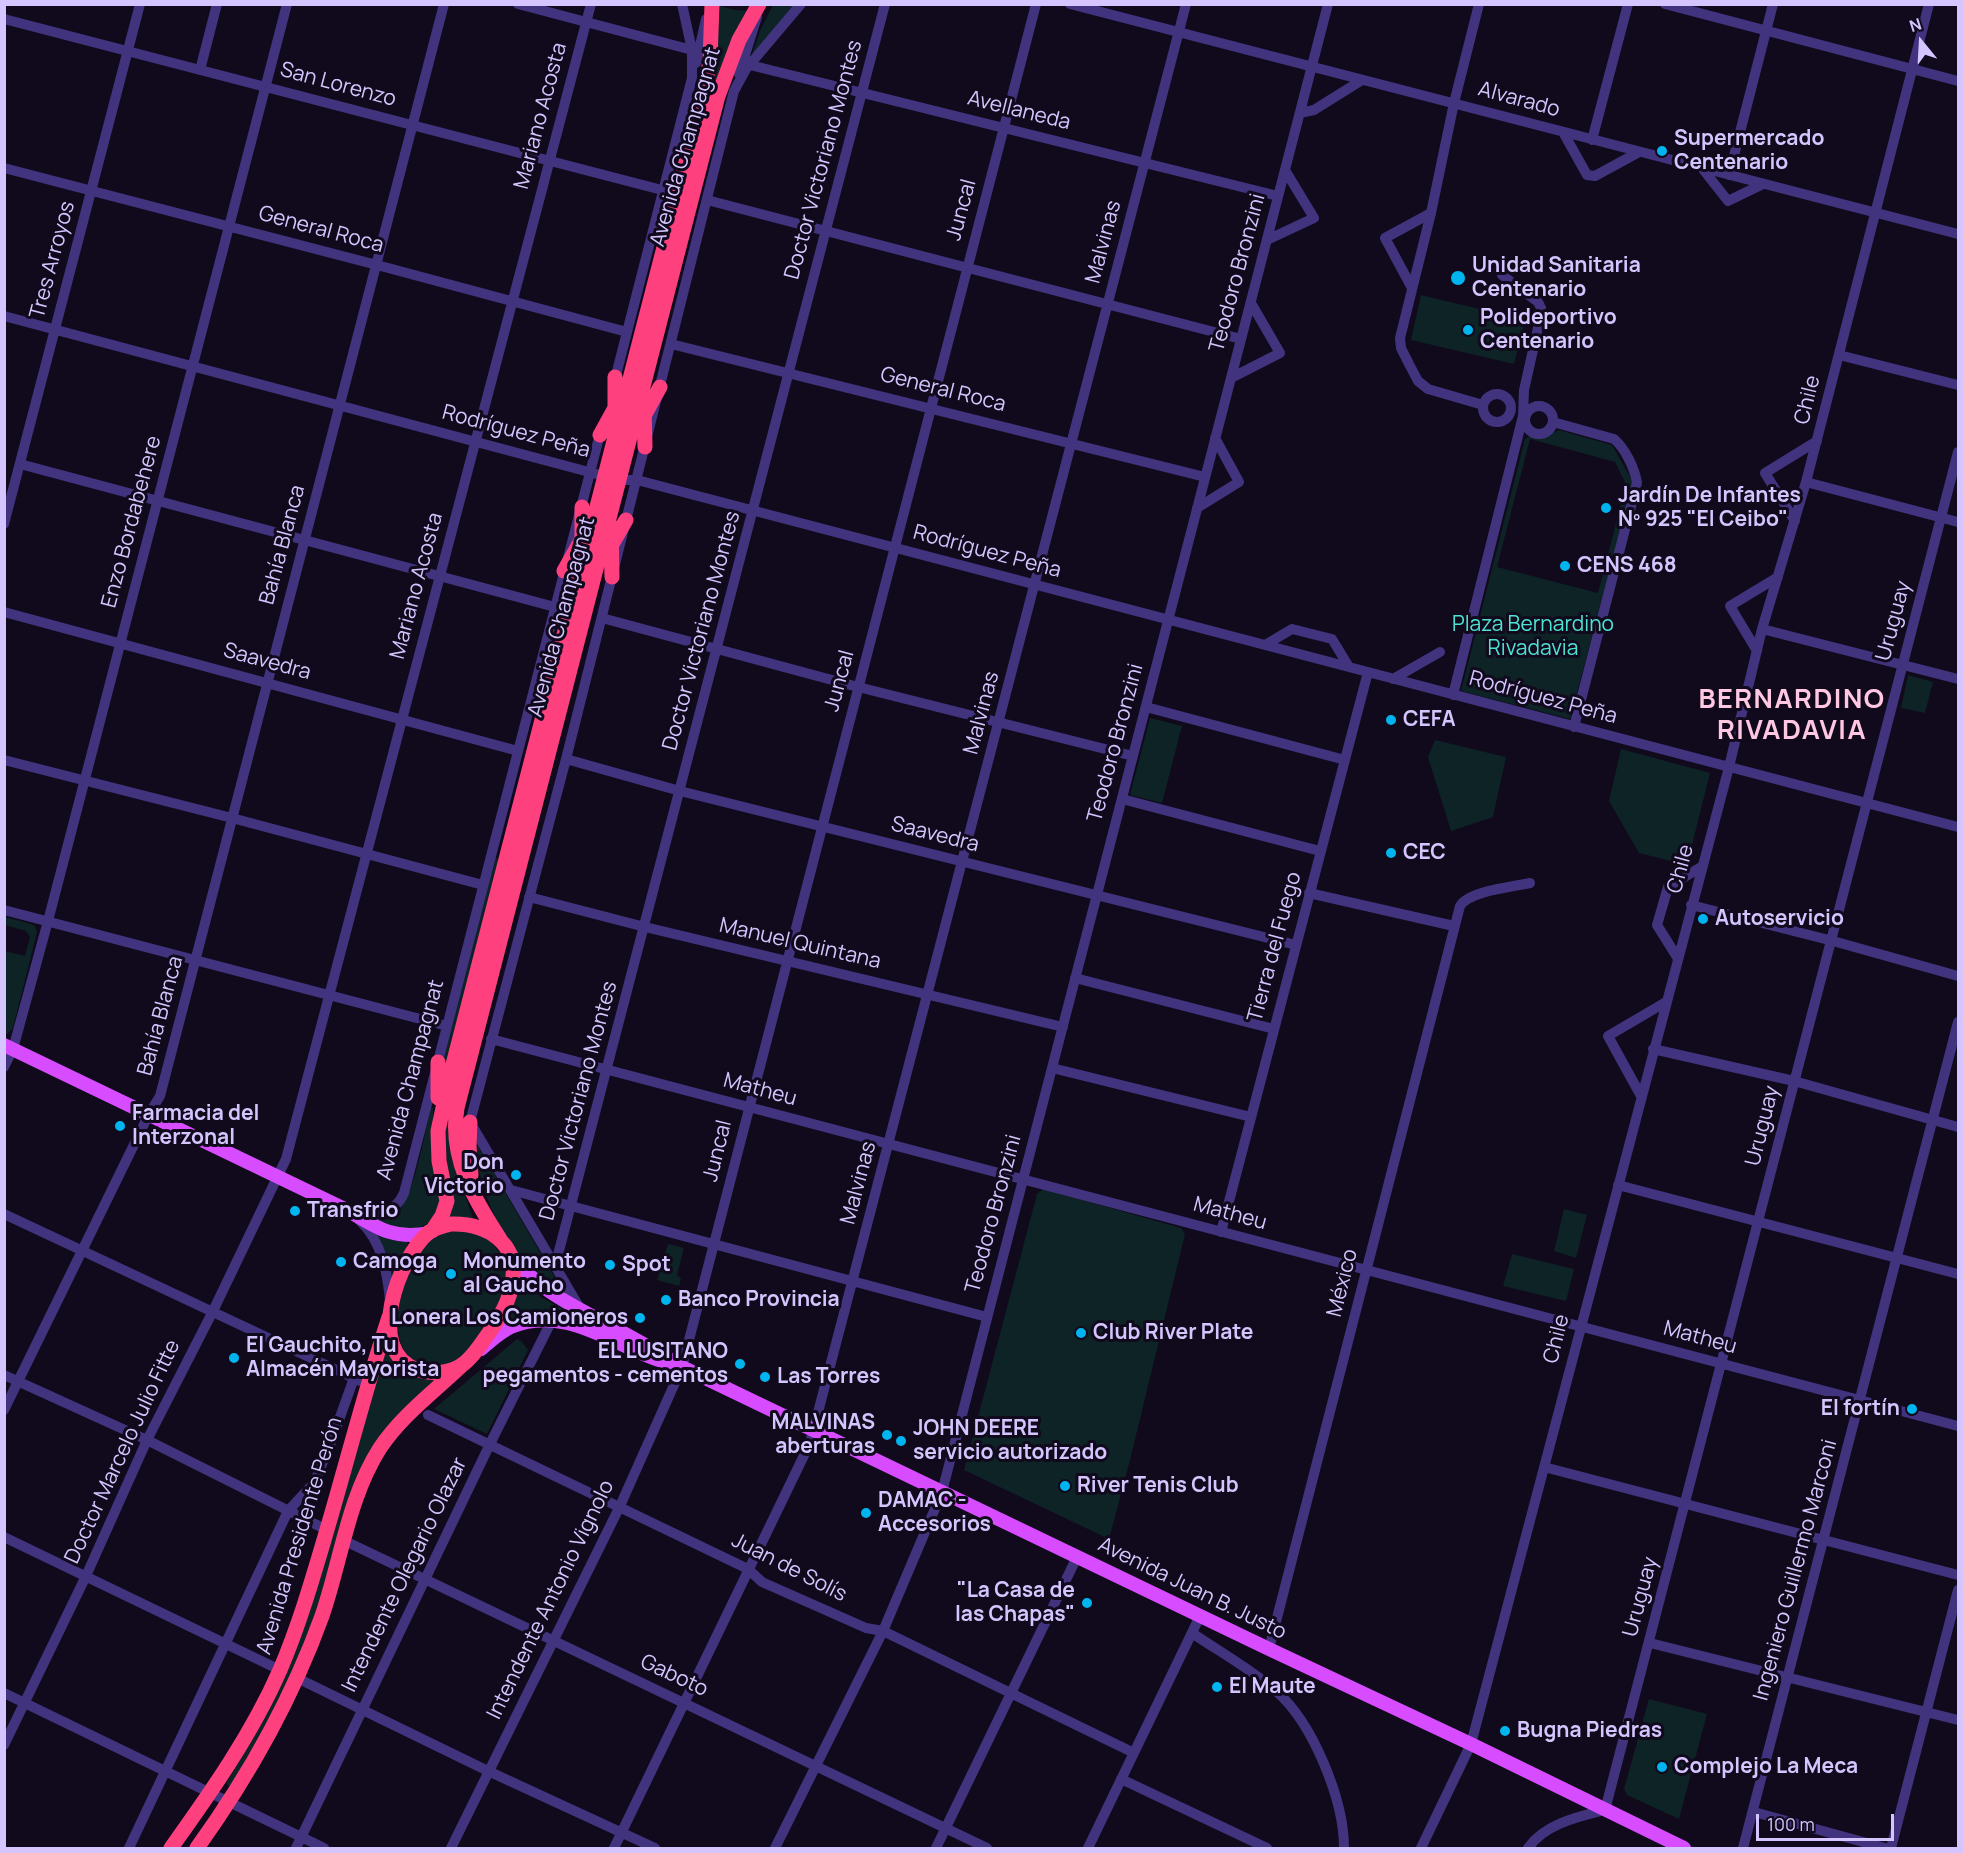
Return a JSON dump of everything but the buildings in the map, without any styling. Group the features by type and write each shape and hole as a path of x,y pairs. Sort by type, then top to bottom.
{"highway":[{"name":"Avenida Champagnat","path":"605,476 629,442 630,380 706,83 711,52 711,4"},
{"name":"Avenida Champagnat","path":"504,1245 473,1196 464,1176 456,1142 457,1108 588,570 596,511 605,476 607,436 630,380 721,86 739,40 759,4"},
{"path":"607,436 615,406 630,380"},
{"path":"630,380 644,415 645,447"},
{"path":"629,442 660,387"},
{"path":"564,571 596,511"},
{"path":"596,511 612,544 612,577"},
{"path":"588,570 612,544 626,520"},
{"path":"582,541 588,570"},
{"name":"Avenida Champagnat","path":"430,1232 442,1216 447,1201 439,1161 438,1131 451,1068 588,570"},
{"path":"438,1062 438,1131"},
{"path":"470,1122 469,1147 473,1196"},
{"path":"451,1224 485,1229 504,1245 513,1276 510,1294 499,1319 467,1360 451,1370 438,1373 422,1371 410,1366 399,1356 389,1329 390,1312 410,1257 430,1232 451,1224"},
{"name":"Avenida Presidente Perón","path":"171,1848 210,1793 256,1717 280,1670 327,1530 390,1312"},
{"name":"Avenida Presidente Perón","path":"197,1848 229,1803 273,1726 297,1678 323,1613 365,1477 380,1450 405,1417 467,1360"}],"main road":[{"path":"9,1047 349,1210 392,1233 411,1236 430,1232"},
{"name":"Avenida Juan B. Justo","path":"504,1245 538,1284 562,1301 652,1348 682,1367 1684,1848"},
{"name":"Avenida Juan B. Justo","path":"467,1360 511,1328 531,1322 552,1320 580,1326 647,1357 682,1367"}],"street":[{"name":"Tres Arroyos","path":"4,524 140,4"},
{"path":"200,70 217,4"},
{"name":"Enzo Bordabehere","path":"4,1067 48,921 287,4"},
{"name":"Bahía Blanca","path":"4,1410 149,1114 160,1096 444,4"},
{"path":"518,4 692,50"},
{"name":"Mariano Acosta","path":"277,1176 286,1159 591,4"},
{"name":"Avenida Champagnat","path":"682,4 692,50 692,78"},
{"name":"Avenida Champagnat","path":"630,380 627,332 711,4"},
{"name":"Avenida Champagnat","path":"470,1122 566,759 734,91 752,38 759,4"},
{"name":"Avenida Champagnat","path":"734,91 750,65 801,4"},
{"name":"Doctor Victoriano Montes","path":"555,1266 885,4"},
{"name":"Juncal","path":"682,1367 1036,4"},
{"name":"Alvarado","path":"1070,4 1959,234"},
{"name":"Malvinas","path":"614,1848 814,1431 1186,4"},
{"name":"Teodoro Bronzini","path":"775,1848 883,1630 942,1492 1328,4"},
{"path":"1479,4 1400,342 1418,381 1428,389 1483,405"},
{"path":"1592,140 1628,4"},
{"path":"1665,4 1959,81"},
{"path":"1728,175 1773,4"},
{"name":"Chile","path":"1421,1848 1471,1744 1729,767 1762,630 1817,441 1929,4"},
{"name":"San Lorenzo","path":"4,19 662,190"},
{"name":"Avellaneda","path":"750,65 1278,196"},
{"path":"1300,113 1314,110 1362,80"},
{"path":"1563,132 1587,175 1595,176 1640,152"},
{"name":"General Roca","path":"4,168 377,264 627,332"},
{"path":"1702,168 1728,201 1763,184"},
{"path":"1267,240 1314,218 1285,170"},
{"path":"707,201 1241,339"},
{"path":"1412,288 1385,238 1431,213"},
{"path":"1502,275 1533,297 1541,308 1524,390 1526,426 1537,434 1546,432 1553,422"},
{"path":"1231,378 1280,353 1251,303"},
{"name":"Rodríguez Peña","path":"4,316 605,476 637,480 753,510 1959,827"},
{"name":"General Roca","path":"671,344 1205,477"},
{"path":"1839,355 1959,385"},
{"path":"1492,395 1501,395 1509,400 1511,409 1504,420 1495,422 1487,418 1483,405 1492,395"},
{"path":"1453,695 1524,416 1534,406 1543,406 1550,411 1553,422"},
{"path":"1510,413 1524,416"},
{"path":"1553,422 1614,439 1620,445 1630,464 1637,483 1574,727"},
{"path":"1197,508 1239,482 1215,438"},
{"path":"1795,521 1765,473 1817,441"},
{"name":"Uruguay","path":"1605,1810 1959,452"},
{"path":"20,465 555,607"},
{"path":"1806,482 1959,522"},
{"name":"Avenida Champagnat","path":"349,1210 365,1213 385,1211 392,1209 401,1199 564,571 596,511"},
{"path":"1757,651 1730,606 1778,577"},
{"name":"Saavedra","path":"4,612 518,751"},
{"path":"602,618 858,687 1133,756"},
{"path":"1265,645 1292,629 1332,639 1349,667"},
{"path":"1762,630 1959,679"},
{"path":"1393,679 1440,652"},
{"name":"Tierra del Fuego","path":"1221,1232 1368,672"},
{"path":"1146,707 1345,760"},
{"name":"Saavedra","path":"566,759 680,791 1296,945"},
{"path":"4,760 483,885"},
{"path":"1122,799 1320,851"},
{"path":"1677,957 1657,925 1668,887 1701,867"},
{"name":"México","path":"1269,1649 1454,926 1463,900 1475,895 1530,883"},
{"path":"1309,893 1454,926"},
{"name":"Manuel Quintana","path":"530,897 645,927 1063,1027"},
{"path":"1691,905 1959,976"},
{"path":"4,910 447,1026"},
{"path":"1075,978 1274,1029"},
{"path":"1641,1096 1608,1036 1666,1002"},
{"name":"Ingeniero Guillermo Marconi","path":"1743,1848 1959,1022"},
{"name":"Matheu","path":"491,1039 1959,1426"},
{"path":"1653,1049 1794,1081 1959,1127"},
{"path":"1052,1068 1251,1117"},
{"path":"470,1122 581,1310"},
{"name":"Doctor Marcelo Julio Fitte","path":"4,1745 86,1576 147,1440 213,1311 277,1176"},
{"path":"1618,1185 1959,1274"},
{"path":"511,1190 987,1317"},
{"path":"349,1210 363,1224 382,1254 387,1275 390,1312"},
{"path":"4,1214 368,1385"},
{"name":"Intendente Olegario Olazar","path":"296,1848 552,1320"},
{"name":"Intendente Antonio Vignolo","path":"451,1848 620,1506 682,1367"},
{"path":"4,1375 147,1440 327,1530"},
{"path":"129,1848 288,1511 314,1483 330,1448 354,1378"},
{"name":"Juan de Solís","path":"428,1414 748,1569 762,1581 866,1628 883,1630 1134,1753"},
{"path":"1544,1467 1959,1575"},
{"path":"4,1537 280,1670"},
{"name":"Gaboto","path":"345,1540 987,1848"},
{"path":"936,1848 1077,1557"},
{"path":"1891,1848 1959,1590"},
{"path":"1088,1848 1200,1616"},
{"path":"1192,1633 1276,1691 1290,1705 1326,1767 1339,1808 1344,1848"},
{"path":"1650,1643 1959,1720"},
{"path":"297,1678 655,1848"},
{"path":"4,1693 324,1848"},
{"path":"1121,1779 1268,1848"},
{"path":"1528,1848 1533,1841 1557,1825 1605,1810"},
{"path":"1754,1812 1885,1848"}],"green space":[{"path":"717,5 749,11 616,469"},
{"path":"773,5 795,5 751,57 760,31"},
{"name":"Polideportivo Centenario","path":"1421,295 1525,320 1514,364 1411,340"},
{"name":"Plaza Bernardino Rivadavia","path":"1559,430 1612,445 1633,482 1570,719 1461,691 1525,439 1530,436 1542,438","holes":["1530,439 1615,462 1626,484 1598,593 1497,567"]},
{"path":"1908,675 1933,682 1925,713 1901,708"},
{"path":"1150,718 1182,726 1162,803 1130,795"},
{"path":"1435,740 1506,757 1493,817 1451,831 1428,757"},
{"path":"1621,749 1710,773 1687,865 1639,853 1609,801"},
{"path":"495,858 500,860 442,1081 444,1058"},
{"path":"5,917 31,924 35,926 37,932 13,1028 7,1034 4,1034 5,951 25,956 30,937 26,931 5,925"},
{"path":"460,1073 454,1162 473,1219 444,1220 443,1133"},
{"path":"431,1107 433,1108 433,1137 442,1194 434,1219 417,1228 402,1229 370,1218 391,1215 397,1212 403,1204 414,1179"},
{"path":"474,1139 560,1290 542,1278 526,1262 511,1245 499,1225 482,1183"},
{"name":"Club River Plate","path":"1043,1189 1181,1228 1185,1234 1109,1539 964,1470 1037,1194"},
{"path":"1564,1209 1587,1215 1576,1258 1554,1251"},
{"path":"373,1229 408,1242 393,1286 386,1253"},
{"path":"453,1230 476,1233 491,1242 504,1264 505,1289 492,1318 461,1357 453,1363 441,1366 422,1365 407,1355 401,1343 398,1317 403,1288 414,1263 430,1239"},
{"path":"668,1244 684,1248 677,1275 681,1279 679,1286 657,1280"},
{"path":"1512,1254 1574,1269 1566,1301 1503,1286"},
{"path":"518,1278 542,1298 579,1317 541,1313 508,1320"},
{"path":"517,1339 528,1350 487,1434 434,1409"},
{"path":"384,1344 422,1378 438,1380 393,1424 330,1576 292,1678 230,1787 227,1782 245,1752 271,1695"},
{"name":"Complejo La Meca","path":"1649,1699 1707,1714 1679,1819 1627,1795 1624,1789"}],"place":[{"name":"Supermercado Centenario","path":"1662,151"},
{"name":"Unidad Sanitaria Centenario","path":"1458,278"},
{"name":"Polideportivo Centenario","path":"1468,330"},
{"name":"Jardín De Infantes Nº 925 \"El Ceibo\"","path":"1606,508"},
{"name":"CENS 468","path":"1565,566"},
{"name":"CEFA","path":"1391,720"},
{"name":"CEC","path":"1391,853"},
{"name":"Autoservicio","path":"1703,919"},
{"name":"Farmacia del Interzonal","path":"120,1126"},
{"name":"Don Victorio","path":"516,1175"},
{"name":"Transfrio","path":"295,1211"},
{"name":"Camoga","path":"341,1262"},
{"name":"Spot","path":"610,1265"},
{"name":"Monumento al Gaucho","path":"451,1274"},
{"name":"Banco Provincia","path":"666,1300"},
{"name":"Lonera Los Camioneros","path":"640,1318"},
{"name":"Club River Plate","path":"1081,1333"},
{"name":"El Gauchito, Tu Almacén Mayorista","path":"234,1358"},
{"name":"EL LUSITANO pegamentos - cementos","path":"740,1364"},
{"name":"Las Torres","path":"765,1377"},
{"name":"El fortín","path":"1912,1409"},
{"name":"MALVINAS aberturas","path":"887,1435"},
{"name":"JOHN DEERE servicio autorizado","path":"901,1441"},
{"name":"River Tenis Club","path":"1065,1486"},
{"name":"DAMAC - Accesorios","path":"866,1513"},
{"name":"\"La Casa de las Chapas\"","path":"1087,1603"},
{"name":"El Maute","path":"1217,1687"},
{"name":"Bugna Piedras","path":"1505,1731"},
{"name":"Complejo La Meca","path":"1662,1767"}],"district":[{"name":"BERNARDINO RIVADAVIA","path":"1792,716"}]}
